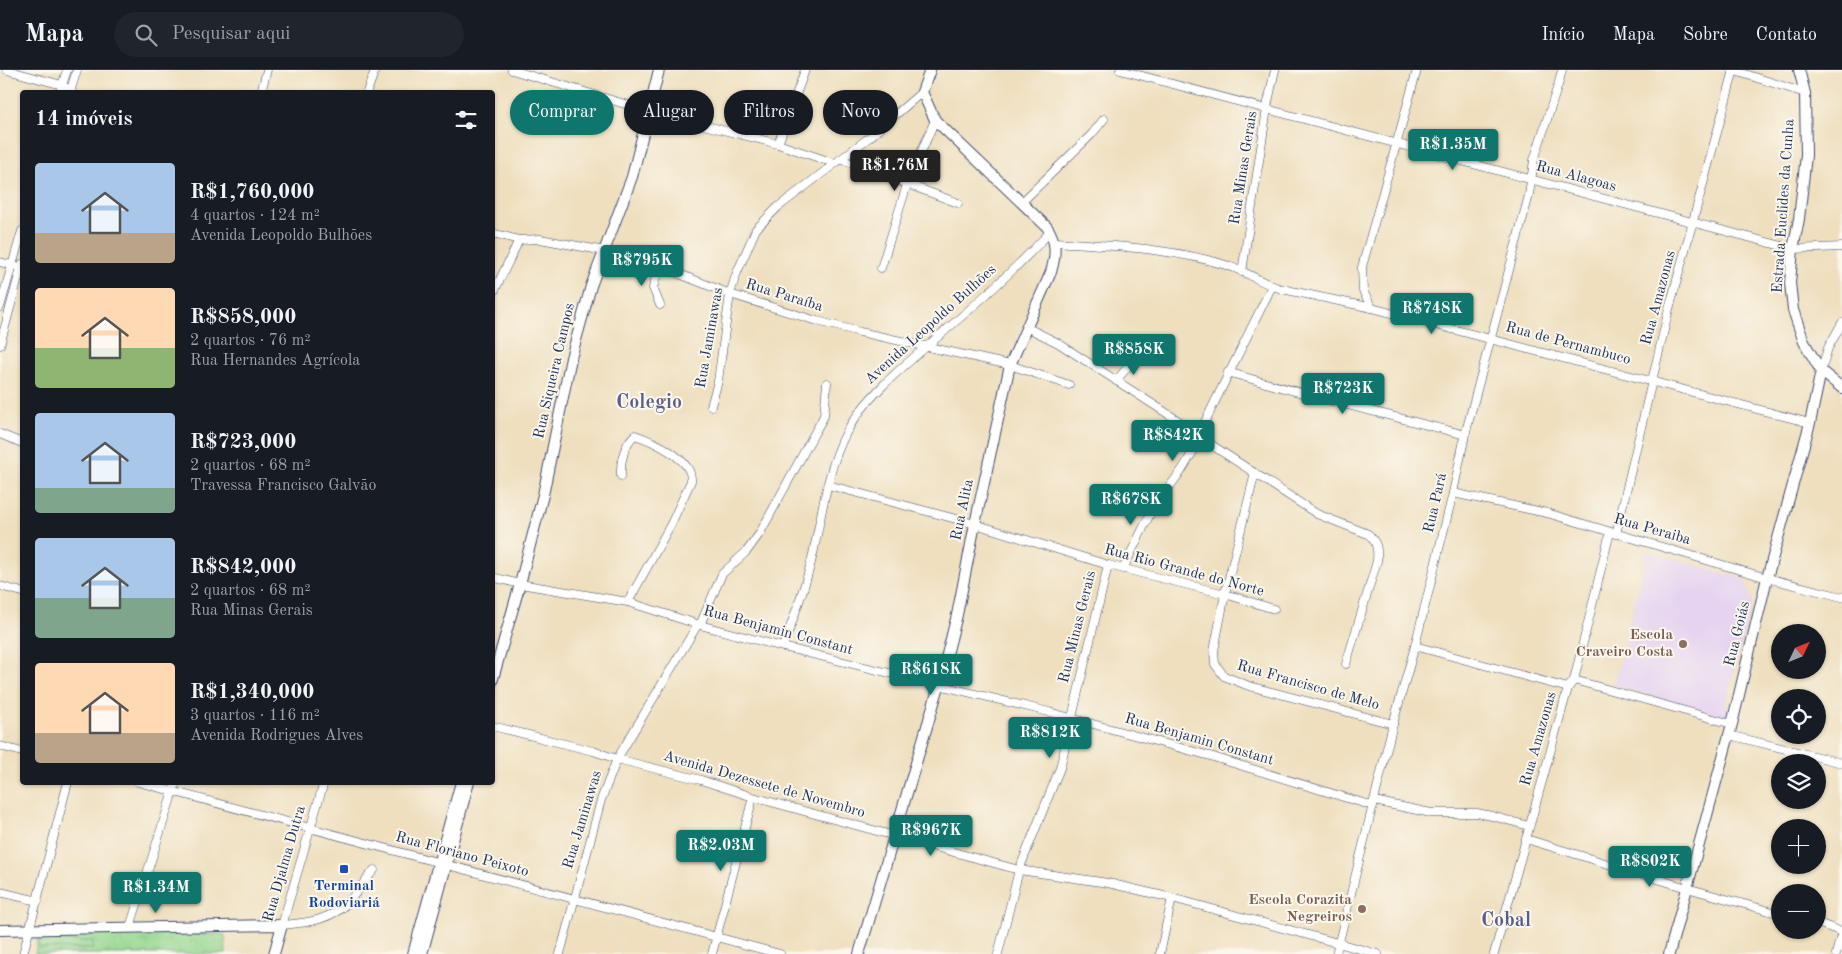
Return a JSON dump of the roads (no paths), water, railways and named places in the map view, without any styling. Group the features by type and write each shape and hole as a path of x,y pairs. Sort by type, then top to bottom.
{"street":[{"path":"7,70 61,89 67,70"},
{"path":"72,90 77,70"},
{"path":"262,90 267,70"},
{"path":"368,90 375,70"},
{"path":"512,70 521,71 624,103"},
{"name":"Rua Siqueira Campos","path":"653,90 658,70"},
{"path":"778,144 805,70"},
{"path":"930,70 922,92 935,120 1022,202 1050,232 1055,242"},
{"name":"Rua Alagoas","path":"1120,70 1792,249 1842,247"},
{"name":"Rua Minas Gerais","path":"1242,272 1267,110 1276,70"},
{"path":"1372,308 1363,291 1362,267 1416,70"},
{"name":"Rua Pará","path":"1336,954 1392,724 1415,646 1453,493 1465,435 1529,195 1534,160 1562,70"},
{"path":"1733,70 1805,93"},
{"name":"Rua Amazonas","path":"1494,954 1568,688 1574,680 1653,381 1668,313 1694,222 1733,70"},
{"name":"Estrada Euclides da Cunha","path":"1799,70 1805,93 1806,155 1799,219 1792,249 1790,283 1793,310 1804,342 1821,371 1842,388"},
{"name":"Rua Jaminawas","path":"711,406 718,381 730,294 750,240 762,222 871,136 922,92"},
{"path":"1022,202 1092,134 1104,119"},
{"path":"881,268 907,185 935,120"},
{"path":"714,128 837,161 958,203"},
{"name":"Rua Siqueira Campos","path":"495,672 543,495 571,358 591,286 632,177 642,135"},
{"name":"Avenida Leopoldo Bulhões","path":"783,647 806,582 828,484 843,439 858,416 890,379 999,285 1050,232"},
{"name":"Rua Paraíba","path":"495,234 519,240 540,239 605,250 659,266 730,294 817,321 1010,365 1069,385"},
{"path":"0,307 20,238"},
{"path":"495,290 519,240"},
{"name":"Rua de Pernambuco","path":"1055,242 1128,246 1167,252 1230,266 1272,286 1372,308 1490,338 1810,424"},
{"name":"Rua Alita","path":"859,954 939,686 957,615 1010,365 1051,272 1056,257 1055,242"},
{"path":"0,262 20,267"},
{"path":"659,266 653,288 660,305"},
{"path":"0,345 20,274"},
{"path":"1123,569 1152,510 1182,470 1200,436 1228,372 1272,286"},
{"name":"Rua Goiás","path":"1669,954 1732,724 1767,578 1810,424 1821,371 1828,348 1842,323"},
{"path":"1026,327 1058,343 1317,514 1368,534 1374,540 1378,549 1377,561 1346,664"},
{"path":"1116,381 1135,358"},
{"path":"1228,372 1288,391 1396,416 1465,435"},
{"name":"Rua Jaminawas","path":"560,954 601,800 617,759 699,625 722,574 747,551 760,533 824,416 828,383"},
{"path":"0,434 20,441"},
{"path":"621,476 623,457 628,440 635,435 674,454 683,462 692,475 671,524 628,602"},
{"path":"1226,594 1255,472"},
{"name":"Rua Rio Grande do Norte","path":"828,484 975,524 1108,565 1226,594 1274,609"},
{"name":"Rua Peraiba","path":"1453,493 1547,513 1767,578 1842,597"},
{"name":"Rua Minas Gerais","path":"998,954 1019,870 1060,768 1108,565"},
{"name":"Rua Benjamin Constant","path":"495,577 520,584 628,602 699,625 1071,718 1202,753 1373,803 1431,813 1477,813 1529,826"},
{"path":"0,586 20,591"},
{"name":"Rua Francisco de Melo","path":"1226,594 1214,652 1215,664 1230,679 1249,686 1392,724"},
{"path":"1415,646 1568,688"},
{"path":"1574,680 1732,724"},
{"name":"Avenida Dezessete de Novembro","path":"495,727 701,780 753,797 1019,870 1108,883 1172,898 1378,954"},
{"path":"1729,735 1842,763"},
{"path":"0,746 20,751"},
{"path":"23,954 67,785"},
{"name":"Rua Floriano Peixoto","path":"149,785 311,830 780,954"},
{"path":"130,927 175,785"},
{"name":"Rua Djalma Dutra","path":"274,954 323,785"},
{"path":"413,954 464,786"},
{"path":"712,954 753,797"},
{"path":"1526,839 1771,911"},
{"path":"422,954 441,864"},
{"path":"0,930 282,926 317,920 336,913 350,901 361,884 374,870"},
{"path":"0,892 38,901"},
{"path":"1160,954 1172,898"},
{"path":"1826,926 1842,932 1836,954"}],"place":[{"name":"Escola Craveiro Costa","path":"1683,644"},
{"name":"Terminal Rodoviariá","path":"344,869"},
{"name":"Escola Corazita Negreiros","path":"1362,909"}],"district":[{"name":"Colegio","path":"649,403"},
{"name":"Cobal","path":"1506,921"}]}
